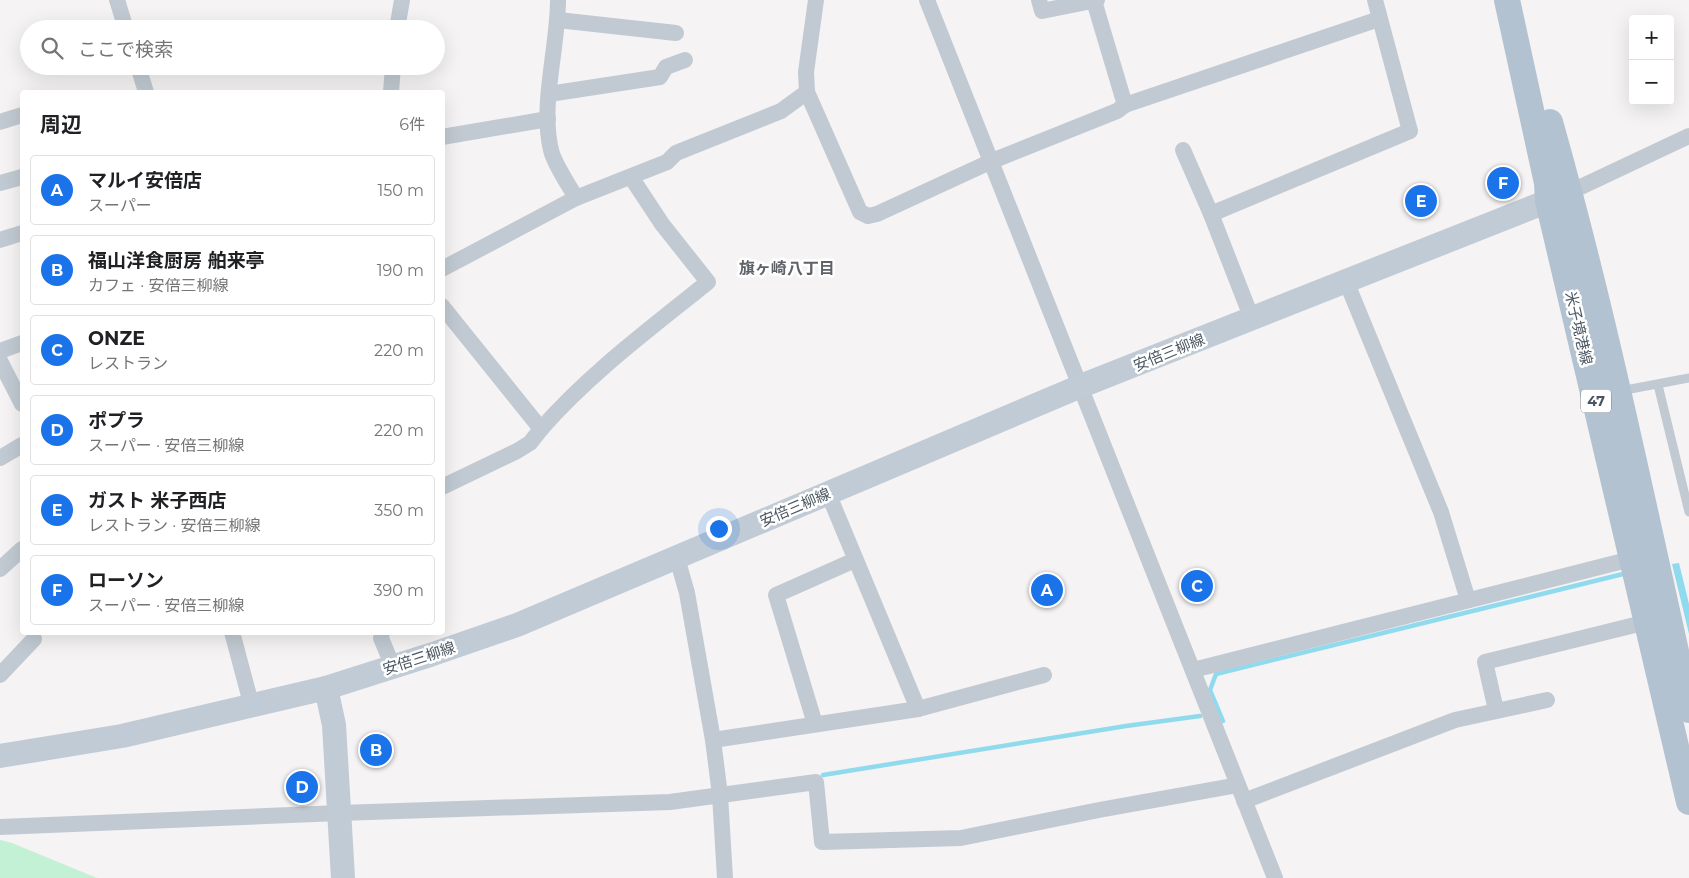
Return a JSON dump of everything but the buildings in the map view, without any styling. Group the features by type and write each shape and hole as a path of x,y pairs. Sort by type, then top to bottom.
{"main road":[{"name":"米子境港線","path":"1507,0 1546,183 1559,196 1617,391 1644,556 1646,622 1689,802"},
{"name":"米子境港線","path":"1521,0 1559,196 1644,556 1689,710"}],"street":[{"path":"117,0 123,20"},
{"path":"399,20 402,0"},
{"path":"558,0 558,20 549,94 548,119 551,152 576,198"},
{"path":"816,0 806,72 807,92 860,212 868,216 877,214 992,161 1125,106 1379,20"},
{"path":"928,0 1275,878"},
{"path":"1039,0 1042,12 1095,0 1125,106"},
{"path":"1211,214 1410,131 1375,0"},
{"path":"558,20 676,33"},
{"path":"549,94 660,77 666,67 685,60"},
{"path":"141,75 145,90"},
{"path":"391,90 392,75"},
{"path":"445,267 576,198 667,162 676,154 780,111 807,92"},
{"path":"0,122 20,116"},
{"path":"445,136 548,119"},
{"path":"1559,196 1689,136"},
{"path":"1183,150 1211,214 1252,319"},
{"path":"445,486 530,443 563,404 618,354 708,282 662,224 631,177"},
{"path":"0,183 20,178"},
{"name":"安倍三柳線","path":"1,755 122,736 252,707 326,688 517,624 1081,386 1559,196"},
{"path":"0,240 20,234"},
{"path":"1346,281 1441,512 1468,600"},
{"path":"445,310 541,429"},
{"path":"0,351 20,345"},
{"path":"0,361 20,400"},
{"path":"1,455 20,446"},
{"path":"828,493 918,709"},
{"path":"0,569 20,551"},
{"path":"1193,670 1644,556"},
{"path":"677,558 687,593 713,740 720,795 725,878"},
{"path":"815,724 776,595 856,560"},
{"path":"1496,710 1485,662 1646,622"},
{"path":"233,635 252,707"},
{"path":"382,635 393,667"},
{"path":"0,675 34,639"},
{"path":"713,740 918,709 1044,675"},
{"path":"326,688 334,725 343,878"},
{"path":"1244,801 1455,720 1546,700"},
{"path":"0,827 670,802 816,782 822,842 961,838 1099,810 1238,785"}],"lane":[{"path":"1617,391 1689,378"},
{"path":"1658,384 1689,512"}],"green space":[{"path":"0,840 12,843 97,878 0,878"}],"water":[{"path":"1679,563 1689,604 1689,634 1672,564"}],"waterway":[{"path":"1223,721 1210,690 1216,674 1623,574"},
{"path":"823,775 1126,726 1200,716"}],"place":[{"name":"ローソン","path":"1503,183"},
{"name":"ガスト 米子西店","path":"1421,201"},
{"name":"ONZE","path":"1197,586"},
{"name":"マルイ安倍店","path":"1047,590"},
{"name":"福山洋食厨房 舶来亭","path":"376,750"},
{"name":"ポプラ","path":"302,787"}],"district":[{"name":"旗ヶ崎八丁目","path":"787,268"}]}
